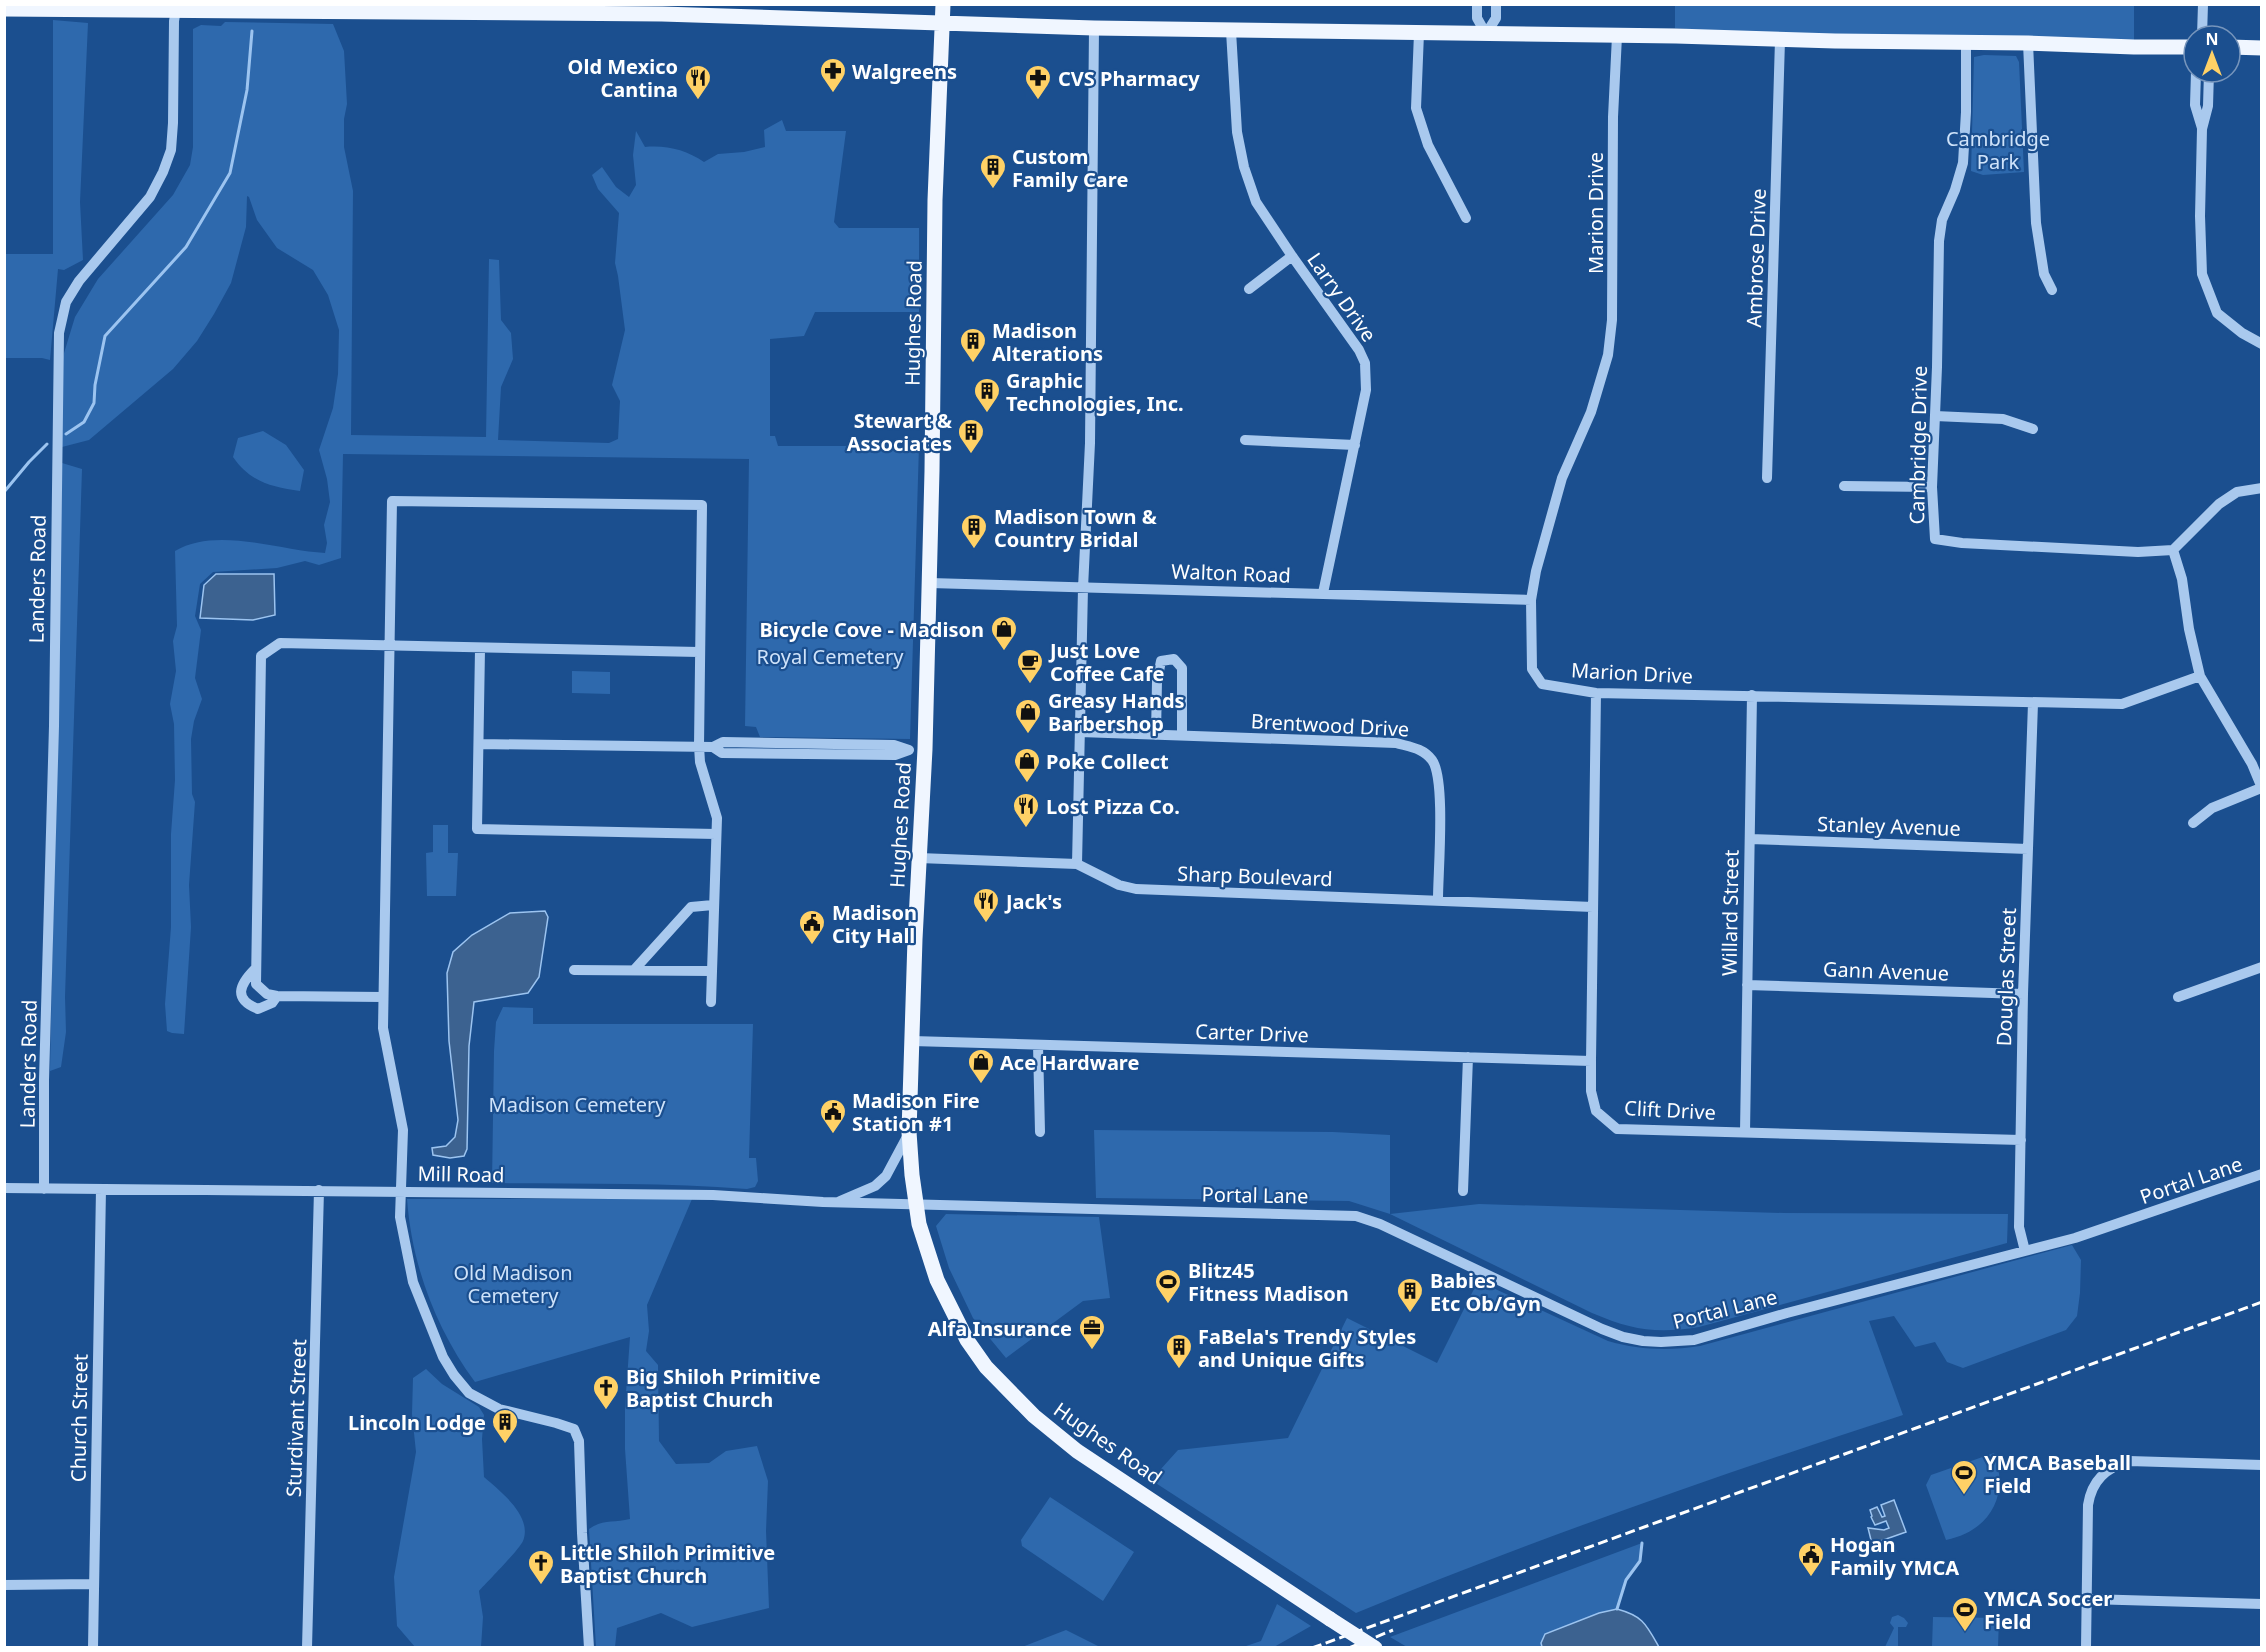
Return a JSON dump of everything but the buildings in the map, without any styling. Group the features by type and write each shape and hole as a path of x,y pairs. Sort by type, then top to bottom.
{"main road":[{"name":"Hughes Road","path":"943,4 935,200 926,749 909,1132 916,1205 927,1253 949,1307 967,1340 1000,1383 1045,1427 1077,1451 1375,1647"},
{"path":"4,9 177,7 516,9 1094,28 2182,46"},
{"path":"2242,47 2262,48"}],"street":[{"path":"1477,4 1477,18 1486,34 1496,18 1496,4"},
{"path":"2202,24 2203,4"},
{"name":"Landers Road","path":"44,1188 44,1080 54,726 59,333 66,302 79,281 150,197 171,150 174,21 177,7"},
{"path":"1077,864 1083,588 1090,443 1094,28"},
{"name":"Larry Drive","path":"1232,31 1237,132 1244,167 1256,202 1359,350 1365,363 1366,390 1323,593"},
{"path":"1419,33 1416,108 1428,145 1466,218"},
{"name":"Marion Drive","path":"1617,36 1613,117 1612,320 1608,355 1591,412 1562,478 1536,571 1531,600 1532,669 1542,684 1596,693 2122,704 2200,676"},
{"name":"Ambrose Drive","path":"1767,478 1780,40"},
{"name":"Cambridge Drive","path":"1966,42 1963,163 1955,190 1942,220 1939,241 1932,487 1935,539 1962,543 2138,552 2173,550"},
{"path":"2028,43 2036,223 2044,274 2052,290"},
{"path":"2196,84 2195,105 2202,129"},
{"path":"2209,84 2208,106 2202,129 2200,216 2202,274 2217,314 2242,333 2262,344"},
{"path":"1249,289 1292,256"},
{"path":"1935,416 2003,419 2033,429"},
{"path":"1245,440 1354,445"},
{"path":"1844,486 1932,487"},
{"path":"2193,823 2212,808 2261,788 2252,765 2200,676 2188,629 2182,579 2173,550 2219,504 2237,492 2262,488"},
{"path":"589,1647 579,1441 574,1429 485,1403 470,1393 454,1375 443,1357 413,1282 400,1217 403,1130 383,1028 392,501 702,505 699,747 700,762 717,818 711,1002"},
{"name":"Walton Road","path":"930,583 1531,600"},
{"path":"383,997 277,996 267,994 256,984 261,656 280,644 699,652"},
{"path":"480,649 477,830 716,834"},
{"path":"1155,735 1157,681 1161,662 1174,659 1182,668 1182,736"},
{"name":"Clift Drive","path":"1596,693 1591,1060 1591,1091 1596,1111 1617,1129 2021,1140"},
{"name":"Willard Street","path":"1745,1132 1752,695"},
{"name":"Douglas Street","path":"2025,1251 2019,1227 2023,994 2033,703"},
{"name":"Brentwood Drive","path":"1080,732 1396,743 1420,749 1434,762 1440,783 1438,899"},
{"path":"479,744 713,747 723,753 789,748 895,755 909,750 926,749"},
{"name":"Stanley Avenue","path":"1750,839 2028,849"},
{"name":"Sharp Boulevard","path":"920,858 1077,864 1119,885 1136,889 1438,899 1593,907"},
{"path":"634,970 691,907 713,905"},
{"path":"2178,997 2262,967"},
{"path":"255,969 244,982 241,990 242,999 248,1005 258,1009 272,1003 277,996"},
{"path":"574,970 712,971"},
{"name":"Gann Avenue","path":"1747,985 2023,994"},
{"name":"Carter Drive","path":"912,1041 1591,1060"},
{"path":"1038,1045 1040,1132"},
{"path":"1464,1191 1468,1057"},
{"path":"835,1203 875,1186 886,1176 909,1132"},
{"name":"Portal Lane","path":"916,1205 1356,1216 1380,1224 1602,1329 1623,1337 1661,1342 1694,1340 1787,1313 2075,1238 2262,1174"},
{"name":"Mill Road","path":"4,1188 713,1195 835,1203 916,1205"},
{"name":"Church Street","path":"93,1647 101,1189"},
{"name":"Sturdivant Street","path":"307,1647 319,1190"},
{"path":"2086,1647 2090,1494 2098,1478 2112,1466 2129,1461 2262,1465"},
{"path":"4,1585 94,1584"},
{"path":"2088,1599 2262,1604"}],"green space":[{"path":"1675,5 2134,5 2134,44 1739,34 1675,28"},
{"path":"53,20 88,23 80,202 83,260 64,270 58,269 50,360 5,358 5,254 53,254"},
{"name":"Royal Cemetery","path":"225,22 333,24 344,51 347,104 344,119 344,147 353,191 351,435 486,437 489,259 499,260 501,320 511,333 513,359 501,387 498,440 609,443 618,439 620,401 612,385 625,330 615,263 619,213 598,189 592,175 602,167 616,187 629,197 636,185 633,155 636,131 645,147 676,149 704,162 718,154 744,152 765,147 764,130 782,120 786,131 846,131 834,222 839,228 919,228 919,312 815,312 804,336 770,339 770,436 775,436 778,446 919,446 910,739 760,737 756,727 745,726 749,459 343,454 341,558 319,565 305,561 277,568 213,572 200,584 195,616 201,630 195,678 202,699 194,721 191,739 192,794 195,802 189,885 191,927 184,1034 167,1031 165,1004 171,927 171,834 175,780 174,724 170,704 176,671 173,641 177,626 175,551 210,540 229,540 325,553 327,543 324,525 330,502 327,479 319,450 333,408 338,374 339,330 328,295 313,270 277,248 257,220 247,196 246,227 231,283 197,341 173,369 89,440 62,447 61,363 75,317 98,279 173,195 190,165 193,147 193,29 201,25 221,26"},
{"name":"Cambridge Park","path":"2016,56 2019,62 2024,172 1983,175 1971,171 1974,57"},
{"path":"263,431 286,445 304,470 300,491 280,488 254,478 233,457 238,438"},
{"path":"62,463 82,469 65,997 66,1032 61,1067 50,1071"},
{"path":"572,671 610,672 610,694 572,693"},
{"path":"433,825 448,825 448,853 458,853 456,896 427,896 426,853 433,852"},
{"name":"Madison Cemetery","path":"503,1007 533,1008 533,1024 753,1024 749,1158 756,1158 758,1181 755,1187 747,1189 651,1184 492,1183 494,1051 496,1022"},
{"path":"1094,1130 1333,1132 1390,1135 1390,1214 1349,1201 1096,1198"},
{"name":"Old Madison Cemetery","path":"407,1199 692,1199 647,1305 649,1331 646,1351 658,1365 659,1441 676,1464 709,1463 726,1451 757,1446 768,1481 766,1531 769,1608 692,1627 661,1613 617,1628 615,1647 596,1647 589,1529 604,1522 630,1519 625,1449 625,1407 630,1337 475,1382 461,1362 428,1296 414,1248"},
{"path":"1479,1204 1784,1213 2008,1214 2007,1243 1699,1327 1657,1330 1632,1327 1592,1313 1390,1214"},
{"path":"946,1214 1099,1217 1110,1298 1083,1301 1006,1358 973,1318 949,1268 936,1226"},
{"path":"2072,1245 2081,1260 2080,1293 2077,1316 2066,1330 1963,1368 1947,1362 1935,1342 1915,1347 1894,1316 1869,1321 1903,1415 1628,1509 1491,1559 1356,1613 1151,1480 1178,1450 1288,1438 1347,1318 1437,1363 1478,1281 1608,1341 1643,1348 1677,1349 1700,1346"},
{"path":"426,1369 442,1384 479,1407 484,1415 482,1439 484,1477 519,1513 525,1532 520,1545 479,1591 483,1617 481,1647 415,1647 397,1626 394,1577 416,1452 412,1414 413,1378"},
{"name":"YMCA Baseball Field","path":"1994,1453 1999,1483 1992,1509 1985,1520 1974,1529 1946,1540 1926,1485 1931,1475"},
{"path":"1050,1497 1134,1552 1103,1601 1022,1546 1021,1540"},
{"path":"1642,1543 1640,1561 1626,1580 1617,1609 1599,1613 1545,1634 1541,1643 1542,1647 1407,1647 1390,1637"},
{"path":"1277,1604 1311,1626 1274,1647 1243,1647 1261,1641"},
{"path":"1898,1615 1908,1623 1906,1627 1898,1627 1898,1647 1885,1647 1894,1628 1890,1623 1892,1617"},
{"name":"YMCA Soccer Field","path":"1933,1617 1999,1618 1998,1647 1932,1647"},
{"path":"1066,1630 1100,1647 1022,1647"}],"shaded area":[{"path":"216,574 274,574 275,615 253,620 200,618 204,585"},
{"path":"545,911 548,917 539,977 528,993 474,1002 469,1046 467,1149 464,1156 450,1158 433,1155 432,1148 446,1146 455,1137 458,1120 449,1041 447,973 453,952 472,935 510,913"},
{"path":"1894,1500 1906,1532 1872,1544 1868,1528 1884,1530 1889,1528 1886,1521 1875,1525 1870,1510 1877,1507 1882,1517 1885,1516 1881,1505"},
{"path":"1617,1609 1643,1622 1659,1647 1542,1647 1541,1643 1545,1634 1599,1613"}],"waterway":[{"path":"66,434 84,422 94,403 95,385 105,336 186,247 230,173 247,90 252,31"},
{"path":"4,492 47,444"},
{"path":"1617,1609 1626,1580 1640,1561 1642,1543"}],"railway":[{"path":"1312,1648 2262,1302"},
{"path":"1349,1648 1393,1630"}],"place":[{"name":"Walgreens","path":"833,94"},
{"name":"Old Mexico Cantina","path":"698,101"},
{"name":"CVS Pharmacy","path":"1038,101"},
{"name":"Custom Family Care","path":"993,190"},
{"name":"Madison Alterations","path":"973,364"},
{"name":"Graphic Technologies, Inc.","path":"987,414"},
{"name":"Stewart & Associates","path":"971,455"},
{"name":"Madison Town & Country Bridal","path":"974,550"},
{"name":"Bicycle Cove - Madison","path":"1004,652"},
{"name":"Just Love Coffee Cafe","path":"1030,685"},
{"name":"Greasy Hands Barbershop","path":"1028,735"},
{"name":"Poke Collect","path":"1027,784"},
{"name":"Lost Pizza Co.","path":"1026,829"},
{"name":"Jack's","path":"986,924"},
{"name":"Madison City Hall","path":"812,946"},
{"name":"Ace Hardware","path":"981,1085"},
{"name":"Madison Fire Station #1","path":"833,1135"},
{"name":"Blitz45 Fitness Madison","path":"1168,1305"},
{"name":"Babies Etc Ob/Gyn","path":"1410,1314"},
{"name":"Alfa Insurance","path":"1092,1351"},
{"name":"FaBela's Trendy Styles and Unique Gifts","path":"1179,1370"},
{"name":"Big Shiloh Primitive Baptist Church","path":"606,1411"},
{"name":"Lincoln Lodge","path":"505,1445"},
{"name":"YMCA Baseball Field","path":"1964,1496"},
{"name":"Hogan Family YMCA","path":"1811,1578"},
{"name":"Little Shiloh Primitive Baptist Church","path":"541,1586"},
{"name":"YMCA Soccer Field","path":"1965,1633"}]}
